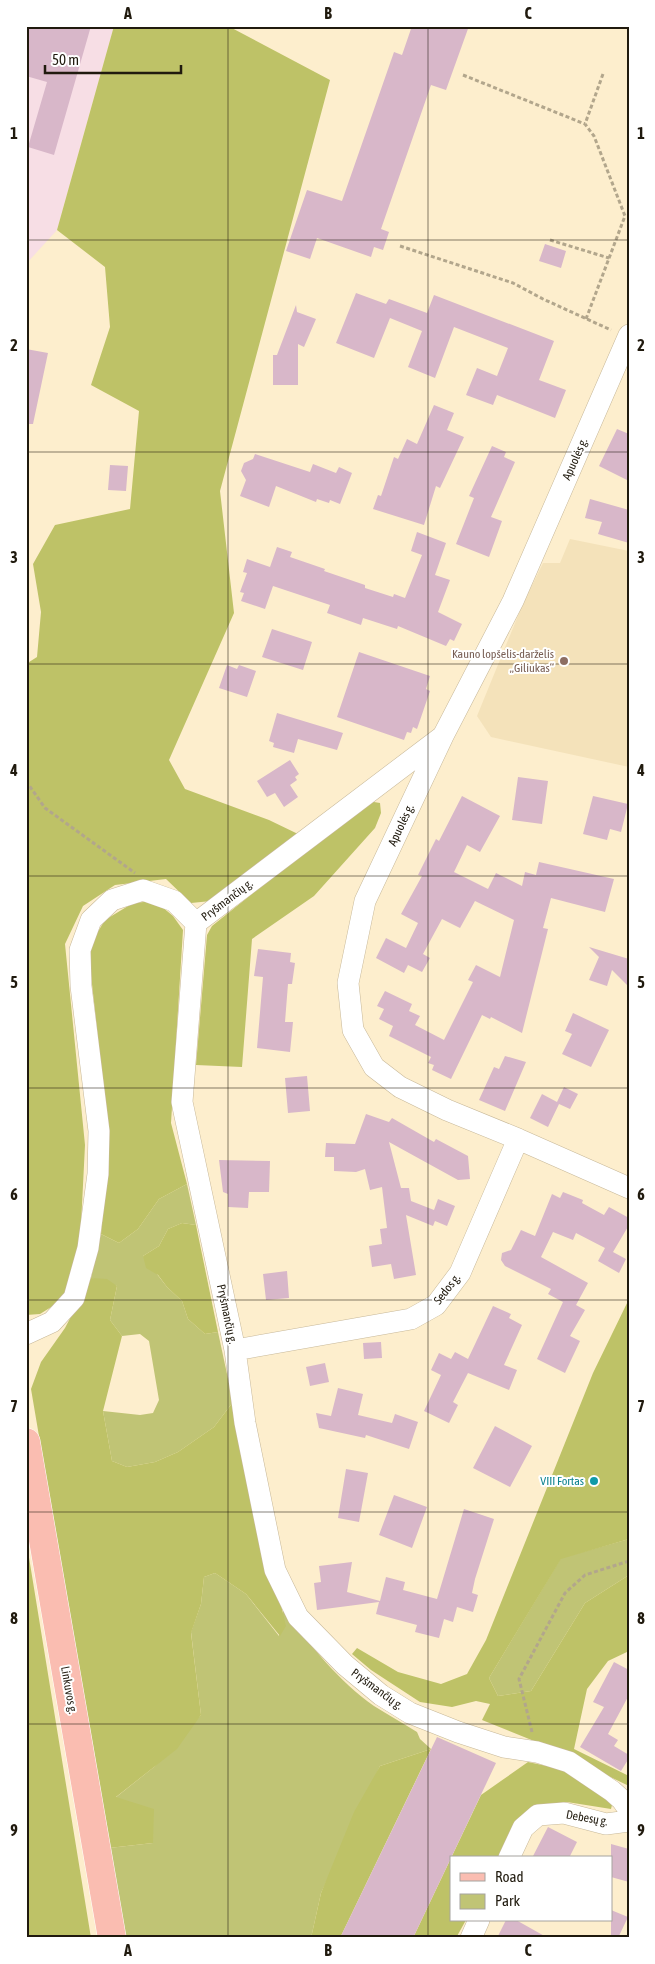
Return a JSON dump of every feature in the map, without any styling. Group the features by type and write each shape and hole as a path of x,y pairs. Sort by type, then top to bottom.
{"main road":[{"name":"Linkuvos g.","path":"26,1442 112,1938"}],"street":[{"name":"Apuolės g.","path":"628,336 513,601 443,736 365,901 348,983 353,1030 374,1067 400,1087 447,1110 629,1188"},
{"name":"Pryšmančių g.","path":"443,736 196,923 182,1102 235,1350 245,1423 275,1570 298,1617 345,1666 381,1695 410,1713 458,1732 504,1747 537,1752 569,1762 612,1791 629,1810"},
{"path":"26,1334 52,1322 74,1298 88,1248 98,1174 99,1131 81,986 80,950 91,920 112,900 142,890 174,901 196,923"},
{"name":"Sedos g.","path":"235,1350 411,1319 436,1305 460,1273 518,1139"},
{"name":"Debesų g.","path":"510,1856 523,1828 538,1815 564,1813 606,1824 629,1821"},
{"path":"471,1938 478,1922"}],"path":[{"path":"585,124 603,74"},
{"path":"463,75 585,124 594,136 625,216 586,319"},
{"path":"550,240 609,258"},
{"path":"400,246 513,283 586,319 628,336"},
{"path":"26,781 45,808 142,878"},
{"path":"537,1752 519,1679 565,1593 584,1575 629,1561"}],"shaded area":[{"path":"26,26 114,26 57,230 26,264"},
{"name":"Kauno lopšelis-darželis „Giliukas“","path":"570,539 629,551 629,767 491,737 477,716 522,606 543,563 560,563"}],"green space":[{"path":"114,26 228,26 330,80 220,491 234,613 169,760 185,789 269,820 298,834 211,901 191,903 166,879 115,885 83,906 65,944 85,1145 80,1245 69,1290 56,1304 40,1314 26,1315 26,664 37,657 41,612 33,564 55,525 130,509 139,411 91,385 110,327 105,267 57,230"},
{"path":"368,801 380,803 381,813 375,828 314,896 252,939 242,1067 196,1065 207,935 212,926"},
{"path":"155,901 173,916 183,930 171,1123 187,1184 159,1199 138,1229 119,1243 101,1234 108,1154 88,948 105,920 133,903"},
{"path":"187,1184 196,1225 182,1223 168,1229 159,1246 143,1256 167,1287 182,1301 188,1319 205,1334 218,1332 233,1402 214,1427 178,1452 155,1462 127,1467 112,1461 103,1411 140,1415 153,1413 159,1400 149,1341 140,1334 122,1336 110,1320 117,1286 91,1278 101,1234 119,1243 138,1229 159,1199"},
{"path":"182,1223 196,1225 218,1332 205,1334 188,1319 182,1301 167,1287 158,1275 146,1268 143,1256 159,1246 168,1229"},
{"path":"91,1278 107,1279 117,1286 110,1320 122,1336 103,1411 112,1461 127,1467 155,1462 178,1452 214,1427 233,1402 286,1626 280,1636 246,1594 215,1573 204,1577 201,1604 191,1633 201,1715 177,1749 116,1797 154,1809 153,1843 109,1848 31,1389 41,1362 65,1328"},
{"path":"629,1299 629,1539 561,1559 489,1678 498,1696 531,1691 585,1603 629,1575 629,1651 608,1661 587,1689 574,1749 629,1776 629,1786 544,1745 482,1720 490,1704 476,1701 452,1707 420,1702 371,1670 352,1654 357,1648 398,1672 441,1684 467,1674 486,1640 593,1373"},
{"path":"26,1539 91,1938 26,1938"},
{"path":"629,1539 629,1575 585,1603 531,1691 498,1696 489,1678 561,1558"},
{"path":"215,1573 246,1594 279,1636 283,1610 303,1636 349,1686 374,1706 417,1732 420,1739 431,1749 380,1766 321,1893 311,1938 125,1938 109,1848 153,1843 115,1798 154,1767 201,1715 191,1632 201,1604 204,1577"},
{"path":"431,1749 340,1938 311,1938 321,1893 354,1812 380,1766"},
{"path":"528,1762 561,1769 609,1799 612,1805 611,1809 567,1802 537,1808 501,1856 452,1856 481,1795"},
{"path":"450,1860 450,1922 465,1922 456,1938 413,1938"}],"building":[{"path":"26,26 91,26 54,155 28,147 47,82 26,76"},
{"path":"412,26 469,26 446,90 431,85 381,229 389,232 383,250 374,247 371,257 317,238 310,259 286,251 307,190 342,201 394,52 402,55"},
{"path":"545,244 566,251 561,268 539,261"},
{"path":"356,293 386,304 389,299 427,313 434,295 554,341 539,380 566,390 555,418 497,395 493,405 466,395 477,368 497,376 508,348 454,327 435,378 408,367 422,331 390,318 374,358 336,343"},
{"path":"296,305 297,312 316,319 304,347 298,344 298,385 273,385 273,355 277,355"},
{"path":"26,349 48,353 33,424 26,424"},
{"path":"434,405 454,413 447,430 464,437 440,488 436,486 424,525 373,509 378,495 381,496 394,457 398,459 407,439 417,444"},
{"path":"617,429 629,434 629,481 599,466"},
{"path":"492,446 506,452 504,457 515,462 491,517 502,521 489,557 456,544 474,498 469,496"},
{"path":"255,454 310,472 313,464 336,473 339,467 352,473 340,504 330,500 329,503 317,499 316,502 276,486 269,507 240,496 246,480 241,471 244,463 253,459"},
{"path":"110,465 128,466 126,491 108,490"},
{"path":"590,499 629,510 629,543 598,534 602,522 585,518"},
{"path":"417,532 446,543 435,575 450,580 438,612 462,624 454,641 450,639 446,646 398,626 397,629 363,618 361,625 327,613 330,605 273,586 265,609 241,601 244,593 240,592 247,573 243,572 247,559 270,567 277,547 292,552 290,557 365,585 365,588 393,597 394,594 405,598 422,555 411,551"},
{"path":"272,629 312,642 303,670 262,657"},
{"path":"359,652 430,676 426,689 430,691 417,729 413,727 411,733 407,732 404,740 337,717"},
{"path":"227,665 237,669 239,665 256,671 247,697 219,688"},
{"path":"277,713 343,733 337,750 298,739 294,753 273,747 274,743 269,741"},
{"path":"290,760 299,774 295,777 297,780 290,785 298,797 284,807 275,793 267,797 257,781"},
{"path":"518,777 548,781 542,824 512,820"},
{"path":"462,796 500,816 480,852 467,845 454,872 488,889 496,873 522,886 525,872 536,875 539,862 614,879 605,912 551,898 543,928 548,929 522,1033 491,1017 490,1019 482,1015 451,1079 432,1070 434,1065 428,1063 431,1057 389,1036 393,1026 379,1019 384,1009 377,1006 385,991 412,1004 409,1011 420,1016 415,1025 444,1040 473,982 468,980 476,965 500,977 514,920 475,901 460,928 442,919 423,954 430,958 422,972 408,965 404,973 376,958 386,938 406,948 418,923 401,914 422,876 418,875 436,839 439,841"},
{"path":"593,796 628,804 621,832 610,829 607,840 583,834"},
{"path":"589,947 629,959 629,987 612,970 607,986 589,980 599,957"},
{"path":"258,949 291,953 290,962 295,963 292,984 288,984 285,1022 293,1022 290,1052 257,1048 263,977 254,976"},
{"path":"573,1013 609,1030 591,1067 562,1054 572,1034 565,1031"},
{"path":"505,1056 526,1062 505,1111 479,1100 494,1067 499,1069"},
{"path":"307,1076 310,1111 288,1113 285,1078"},
{"path":"564,1087 578,1094 570,1109 559,1104 548,1127 530,1118 542,1094 557,1102"},
{"path":"366,1114 389,1122 392,1118 434,1142 436,1139 468,1156 470,1179 458,1180 389,1142 401,1188 409,1188 411,1201 434,1210 438,1199 455,1206 447,1226 435,1221 433,1226 406,1215 416,1275 394,1279 391,1264 372,1267 369,1246 382,1244 380,1229 387,1228 382,1187 370,1190 365,1169 356,1172 334,1171 334,1157 325,1157 326,1143 355,1144"},
{"path":"219,1160 270,1161 269,1192 249,1192 248,1208 228,1207 228,1194 223,1192"},
{"path":"563,1192 583,1200 582,1203 604,1215 609,1207 629,1218 629,1225 613,1252 626,1259 619,1273 598,1261 605,1248 576,1233 573,1240 553,1232 541,1257 588,1283 576,1305 585,1310 570,1336 580,1341 565,1373 537,1359 563,1302 548,1294 551,1289 505,1266 501,1260 502,1253 511,1250 521,1230 535,1236 552,1194 560,1198"},
{"path":"287,1271 289,1298 266,1300 263,1274"},
{"path":"493,1306 511,1314 509,1318 522,1325 504,1365 517,1370 509,1390 468,1373 453,1402 458,1405 449,1423 424,1411 441,1375 431,1370 439,1353 451,1359 455,1352 468,1359"},
{"path":"381,1342 382,1358 364,1359 363,1343"},
{"path":"325,1363 329,1382 310,1386 306,1367"},
{"path":"338,1388 363,1394 358,1415 392,1423 395,1414 418,1422 409,1449 366,1435 365,1438 319,1428 316,1413 331,1416"},
{"path":"495,1426 532,1446 510,1487 473,1468"},
{"path":"346,1469 368,1473 359,1522 338,1518"},
{"path":"394,1495 427,1507 412,1548 379,1535"},
{"path":"464,1509 494,1519 475,1579 472,1593 478,1595 473,1612 457,1607 453,1622 444,1619 439,1638 415,1632 417,1625 376,1614 379,1602 317,1610 314,1583 321,1582 319,1566 352,1562 347,1592 380,1601 386,1577 405,1582 403,1590 437,1599"},
{"path":"614,1662 629,1670 629,1695 608,1734 618,1740 614,1746 629,1755 621,1771 580,1747 604,1707 593,1702"},
{"path":"437,1737 496,1763 452,1856 450,1856 450,1860 413,1938 340,1938"},
{"path":"548,1827 577,1842 570,1856 533,1856"},
{"path":"611,1844 629,1849 629,1882 612,1877"},
{"path":"612,1910 628,1917 618,1938 611,1938"},
{"path":"505,1922 520,1922 548,1938 497,1938"}],"place":[{"name":"Kauno lopšelis-darželis „Giliukas“","path":"564,661"},
{"name":"VIII Fortas","path":"594,1481"}]}
